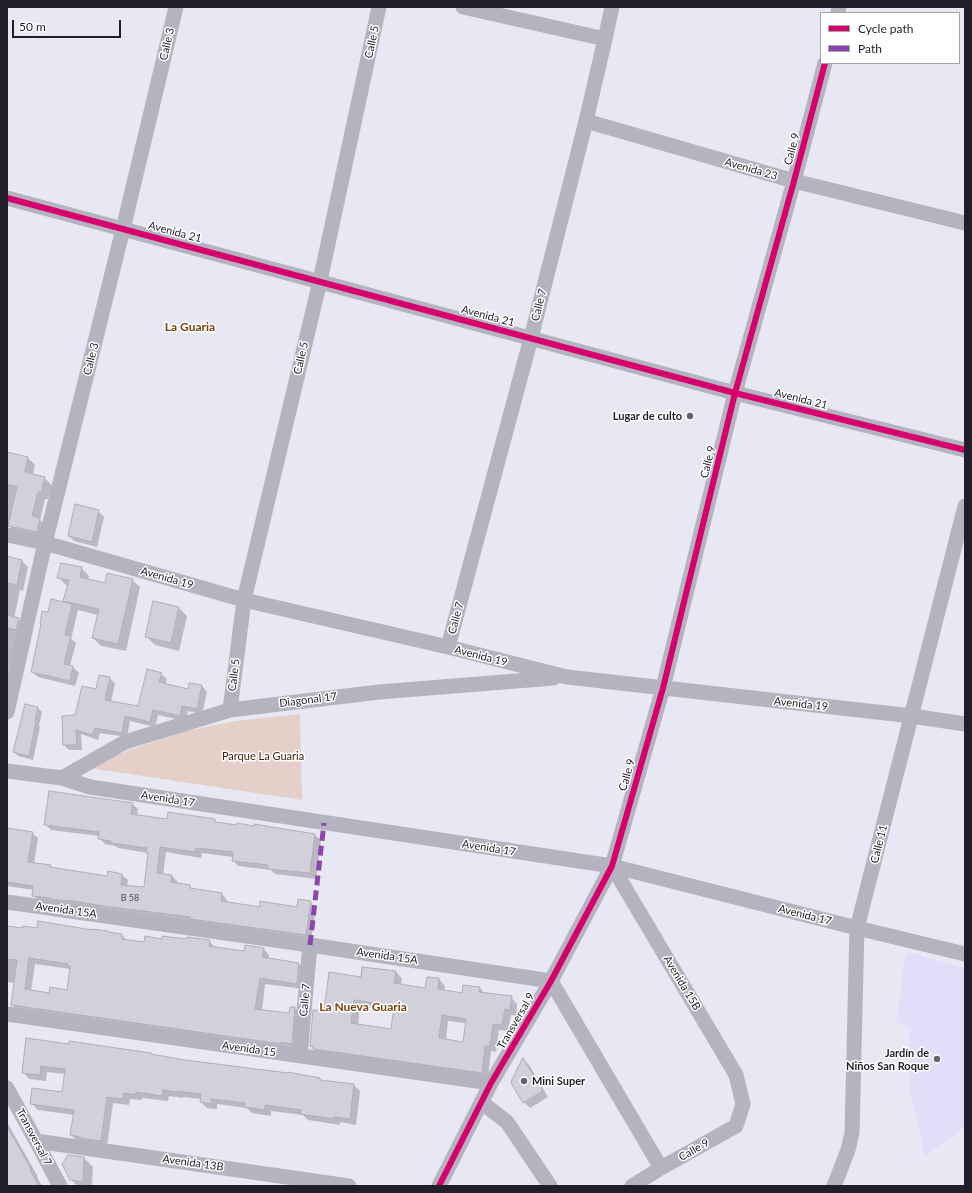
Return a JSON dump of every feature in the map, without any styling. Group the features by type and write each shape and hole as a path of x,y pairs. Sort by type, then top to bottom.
{"street":[{"name":"Calle 3","path":"7,712 45,543 123,229 176,7"},
{"name":"Calle 5","path":"230,710 244,600 320,281 379,7"},
{"path":"463,7 605,39"},
{"name":"Calle 7","path":"448,647 531,338 586,121 612,7"},
{"name":"Calle 9","path":"612,866 663,688 735,393 825,64"},
{"name":"Avenida 23","path":"586,121 794,181 965,223"},
{"name":"Avenida 21","path":"7,198 735,393 965,450"},
{"name":"Calle 11","path":"834,1186 848,1150 852,1133 857,928 965,506"},
{"name":"Avenida 19","path":"7,535 45,543 244,600 448,647 567,677 912,716 965,724"},
{"name":"Diagonal 17","path":"62,778 125,742 230,710 379,692 567,677"},
{"name":"Avenida 17","path":"7,771 62,778 90,787 612,866 965,954"},
{"name":"Transversal 9","path":"439,1186 491,1083 551,980 612,866"},
{"name":"Avenida 15B","path":"612,866 730,1063 736,1075 743,1104"},
{"name":"Avenida 15A","path":"7,902 551,980"},
{"name":"Calle 7","path":"300,1056 310,945"},
{"path":"551,980 661,1168"},
{"name":"Avenida 15","path":"7,1014 491,1083"},
{"name":"Transversal 7","path":"7,1088 60,1186"},
{"path":"481,1102 507,1122 550,1186"},
{"name":"Calle 9","path":"632,1186 736,1126 743,1104"},
{"name":"Avenida 13B","path":"36,1141 349,1186"}],"shaded area":[{"name":"Jardín de Niños San Roque","path":"906,952 965,968 965,1127 925,1156 910,1092 909,1027 896,1022"}],"green space":[{"name":"Parque La Guaria","path":"300,714 302,800 96,769 100,762 129,750 186,731 236,721"}],"building":[{"path":"7,452 28,457 25,472 45,477 41,492 38,492 32,516 40,518 37,532 8,526 17,487 7,484"},
{"path":"75,504 99,510 92,542 68,536"},
{"path":"7,556 22,560 17,585 7,583"},
{"path":"61,563 82,567 80,577 105,583 107,573 133,579 118,644 92,638 99,609 63,601 69,580 57,578"},
{"path":"51,599 72,604 65,635 71,636 64,664 73,666 70,681 31,672 41,624 42,611 48,612"},
{"path":"153,601 179,607 171,643 145,637"},
{"path":"7,615 19,618 16,630 7,628"},
{"path":"147,669 162,673 159,682 188,689 189,683 202,685 197,709 182,706 180,716 153,710 150,722 125,716 122,733 95,728 92,735 76,730 77,745 63,745 62,716 75,715 82,686 96,689 99,675 110,677 105,700 138,706"},
{"path":"25,704 38,707 29,756 13,752"},
{"path":"49,791 133,803 131,814 167,819 168,812 215,819 215,822 237,825 237,823 254,826 254,824 315,834 310,873 268,869 268,865 232,861 233,852 196,848 195,852 160,847 157,873 172,875 171,882 190,885 190,888 222,893 221,901 260,907 260,901 297,907 298,899 311,901 306,935 190,919 190,917 32,896 33,886 7,882 7,828 33,832 28,862 107,876 108,871 122,874 121,885 144,887 148,853 146,853 147,848 111,843 111,841 98,839 99,832 44,825"},
{"path":"38,921 92,930 108,931 122,934 122,939 144,942 145,936 162,939 162,936 210,940 209,946 244,951 245,945 264,948 262,957 299,963 297,984 260,978 255,1009 289,1013 290,1007 295,1007 292,1044 281,1042 281,1044 11,1005 17,960 7,959 7,926 37,928","holes":["29,958 68,964 67,966 70,966 67,990 50,987 49,993 25,989"]},
{"path":"362,967 396,971 394,983 425,988 427,977 439,978 438,989 462,993 463,985 480,987 479,992 512,996 510,1010 505,1009 502,1025 493,1024 490,1046 485,1046 482,1073 313,1049 313,1047 310,1046 313,1010 324,1011 329,972 361,977","holes":["354,1000 394,1006 391,1029 351,1023","442,1015 466,1019 463,1042 439,1038"]},
{"path":"26,1038 69,1044 69,1041 151,1053 185,1060 288,1072 320,1078 320,1080 354,1084 350,1119 334,1117 334,1119 300,1114 301,1110 265,1105 265,1110 244,1107 245,1103 211,1099 211,1104 200,1102 201,1094 163,1090 162,1096 136,1092 136,1095 124,1093 123,1099 107,1097 101,1141 80,1138 70,1135 74,1110 30,1104 32,1088 62,1092 65,1069 41,1066 40,1075 22,1073"},
{"name":"Mini Super","path":"523,1058 543,1091 523,1103 511,1083"},
{"path":"7,1126 31,1169 30,1170 39,1186 7,1186"},
{"path":"68,1155 84,1157 83,1182 70,1180 62,1164"}],"marked path":[{"path":"310,945 324,823"}],"cycle path":[{"path":"439,1186 491,1083 551,981 612,866 663,688 735,393 825,64"},
{"path":"7,198 735,393 965,450"}],"place":[{"name":"Lugar de culto","path":"690,416"},
{"name":"Jardín de Niños San Roque","path":"937,1059"},
{"name":"Mini Super","path":"524,1081"}],"district":[{"name":"La Guaria","path":"190,327"},
{"name":"La Nueva Guaria","path":"363,1007"}]}
